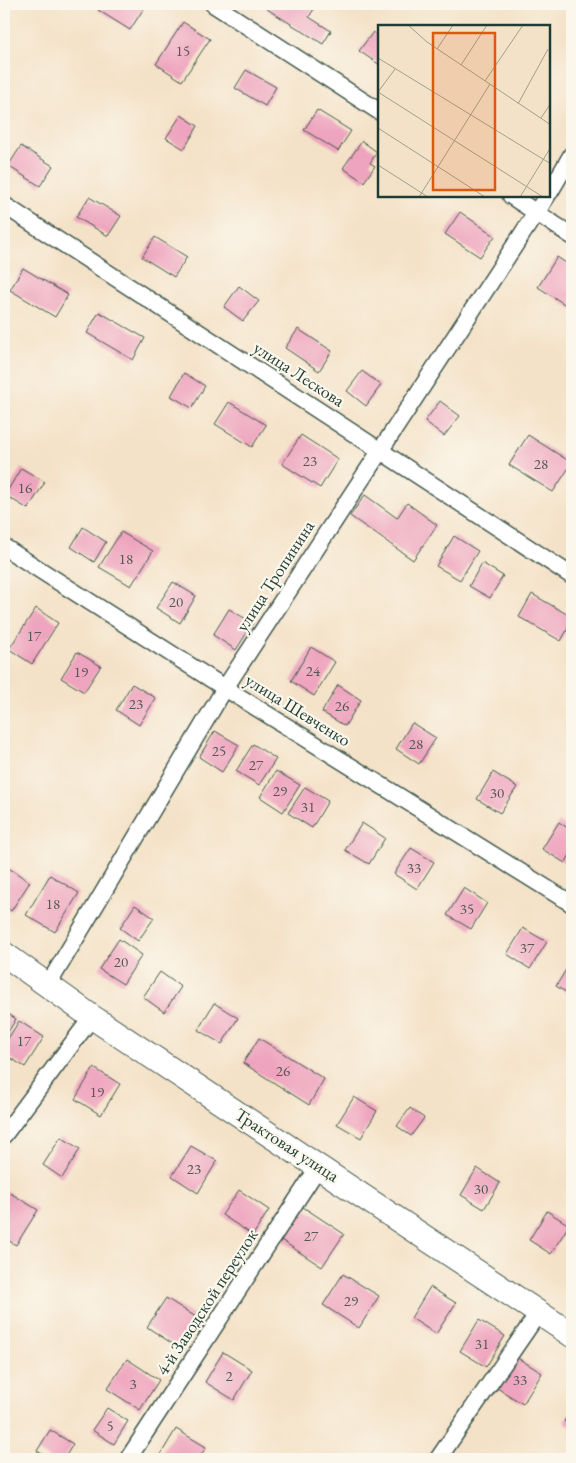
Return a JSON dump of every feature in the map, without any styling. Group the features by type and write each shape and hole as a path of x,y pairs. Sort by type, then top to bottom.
{"street":[{"path":"213,4 378,111"},
{"path":"551,190 572,154"},
{"path":"514,198 572,236"},
{"name":"улица Тропинина","path":"48,985 225,688 546,198"},
{"name":"улица Лескова","path":"4,205 572,576"},
{"name":"улица Шевченко","path":"4,547 225,688 572,904"},
{"name":"Трактовая улица","path":"4,954 92,1017 572,1335"},
{"path":"4,1135 92,1017"},
{"name":"4-й Заводской переулок","path":"128,1459 319,1166"},
{"path":"438,1459 539,1312"}],"building":[{"path":"102,4 146,5 130,30 98,10"},
{"path":"270,4 317,4 309,17 331,31 323,44 267,9"},
{"path":"183,22 210,39 182,81 156,64"},
{"path":"373,32 378,36 378,64 359,51"},
{"path":"246,70 276,87 265,106 235,88"},
{"path":"317,110 351,131 338,151 304,130"},
{"path":"181,115 198,126 184,149 166,138"},
{"path":"362,141 377,152 370,163 375,166 364,182 343,168"},
{"path":"21,146 53,166 40,186 8,166"},
{"path":"89,197 121,216 108,236 76,217"},
{"path":"460,212 495,236 480,257 445,234"},
{"path":"155,237 187,257 174,277 142,257"},
{"path":"557,257 572,267 572,309 538,287"},
{"path":"23,268 68,295 55,317 10,290"},
{"path":"239,286 259,301 243,321 224,307"},
{"path":"99,312 145,338 133,360 87,333"},
{"path":"298,329 332,351 319,371 285,348"},
{"path":"362,371 381,385 366,406 347,391"},
{"path":"184,373 205,386 192,408 171,396"},
{"path":"440,401 460,416 444,436 425,421"},
{"path":"229,402 266,425 252,447 215,424"},
{"path":"301,435 338,459 320,488 282,464"},
{"path":"528,435 572,463 553,492 509,465"},
{"path":"21,468 45,482 28,509 5,495"},
{"path":"365,495 397,518 407,503 437,525 413,560 350,516"},
{"path":"83,527 106,542 94,562 71,547"},
{"path":"121,532 153,551 131,586 99,567"},
{"path":"454,536 478,551 460,580 436,566"},
{"path":"482,563 503,576 490,598 469,586"},
{"path":"173,582 196,596 180,623 156,608"},
{"path":"532,594 572,617 572,621 561,641 519,617"},
{"path":"36,608 58,623 32,664 9,649"},
{"path":"229,609 253,623 236,650 213,635"},
{"path":"311,647 335,662 314,696 291,681"},
{"path":"77,652 101,666 84,692 61,678"},
{"path":"132,684 156,698 139,725 116,710"},
{"path":"338,685 361,700 345,726 322,712"},
{"path":"412,723 436,738 419,764 396,749"},
{"path":"215,731 239,745 222,772 199,757"},
{"path":"253,744 276,759 259,785 236,771"},
{"path":"276,771 300,785 283,812 260,797"},
{"path":"493,772 517,787 500,813 477,799"},
{"path":"305,787 328,801 312,828 288,813"},
{"path":"559,822 572,831 572,852 565,863 542,849"},
{"path":"362,823 385,838 369,864 345,850"},
{"path":"411,848 434,862 417,889 394,874"},
{"path":"4,865 30,882 11,911 4,906"},
{"path":"50,875 79,893 55,932 26,915"},
{"path":"464,888 487,903 471,929 447,915"},
{"path":"135,905 154,918 138,941 120,928"},
{"path":"523,928 547,942 530,969 507,954"},
{"path":"119,939 142,955 123,984 99,969"},
{"path":"572,960 572,996 556,986"},
{"path":"160,972 181,987 164,1012 143,997"},
{"path":"214,1003 238,1018 222,1044 198,1030"},
{"path":"4,1011 16,1019 4,1039"},
{"path":"19,1021 44,1037 25,1067 4,1054 4,1045"},
{"path":"259,1038 324,1079 309,1105 243,1063"},
{"path":"94,1068 120,1084 101,1115 75,1099"},
{"path":"354,1097 377,1111 361,1138 337,1124"},
{"path":"410,1108 424,1118 411,1136 397,1126"},
{"path":"61,1137 80,1149 62,1178 43,1165"},
{"path":"191,1146 217,1161 198,1193 172,1176"},
{"path":"477,1168 500,1183 484,1209 461,1195"},
{"path":"239,1190 269,1210 253,1235 222,1215"},
{"path":"7,1191 38,1210 16,1245 4,1238 4,1196"},
{"path":"300,1205 344,1234 322,1267 278,1238"},
{"path":"547,1211 569,1225 551,1254 529,1240"},
{"path":"343,1274 379,1296 359,1328 323,1305"},
{"path":"430,1287 456,1303 436,1334 411,1318"},
{"path":"166,1298 199,1319 179,1348 147,1327"},
{"path":"479,1320 505,1336 486,1367 460,1351"},
{"path":"223,1352 252,1370 234,1400 205,1382"},
{"path":"516,1357 542,1373 523,1404 497,1388"},
{"path":"127,1359 159,1380 140,1410 107,1389"},
{"path":"107,1408 128,1421 114,1444 92,1430"},
{"path":"572,1411 572,1428 564,1421"},
{"path":"176,1429 206,1447 199,1459 158,1459"},
{"path":"50,1430 73,1444 64,1459 50,1459 37,1451"}]}
